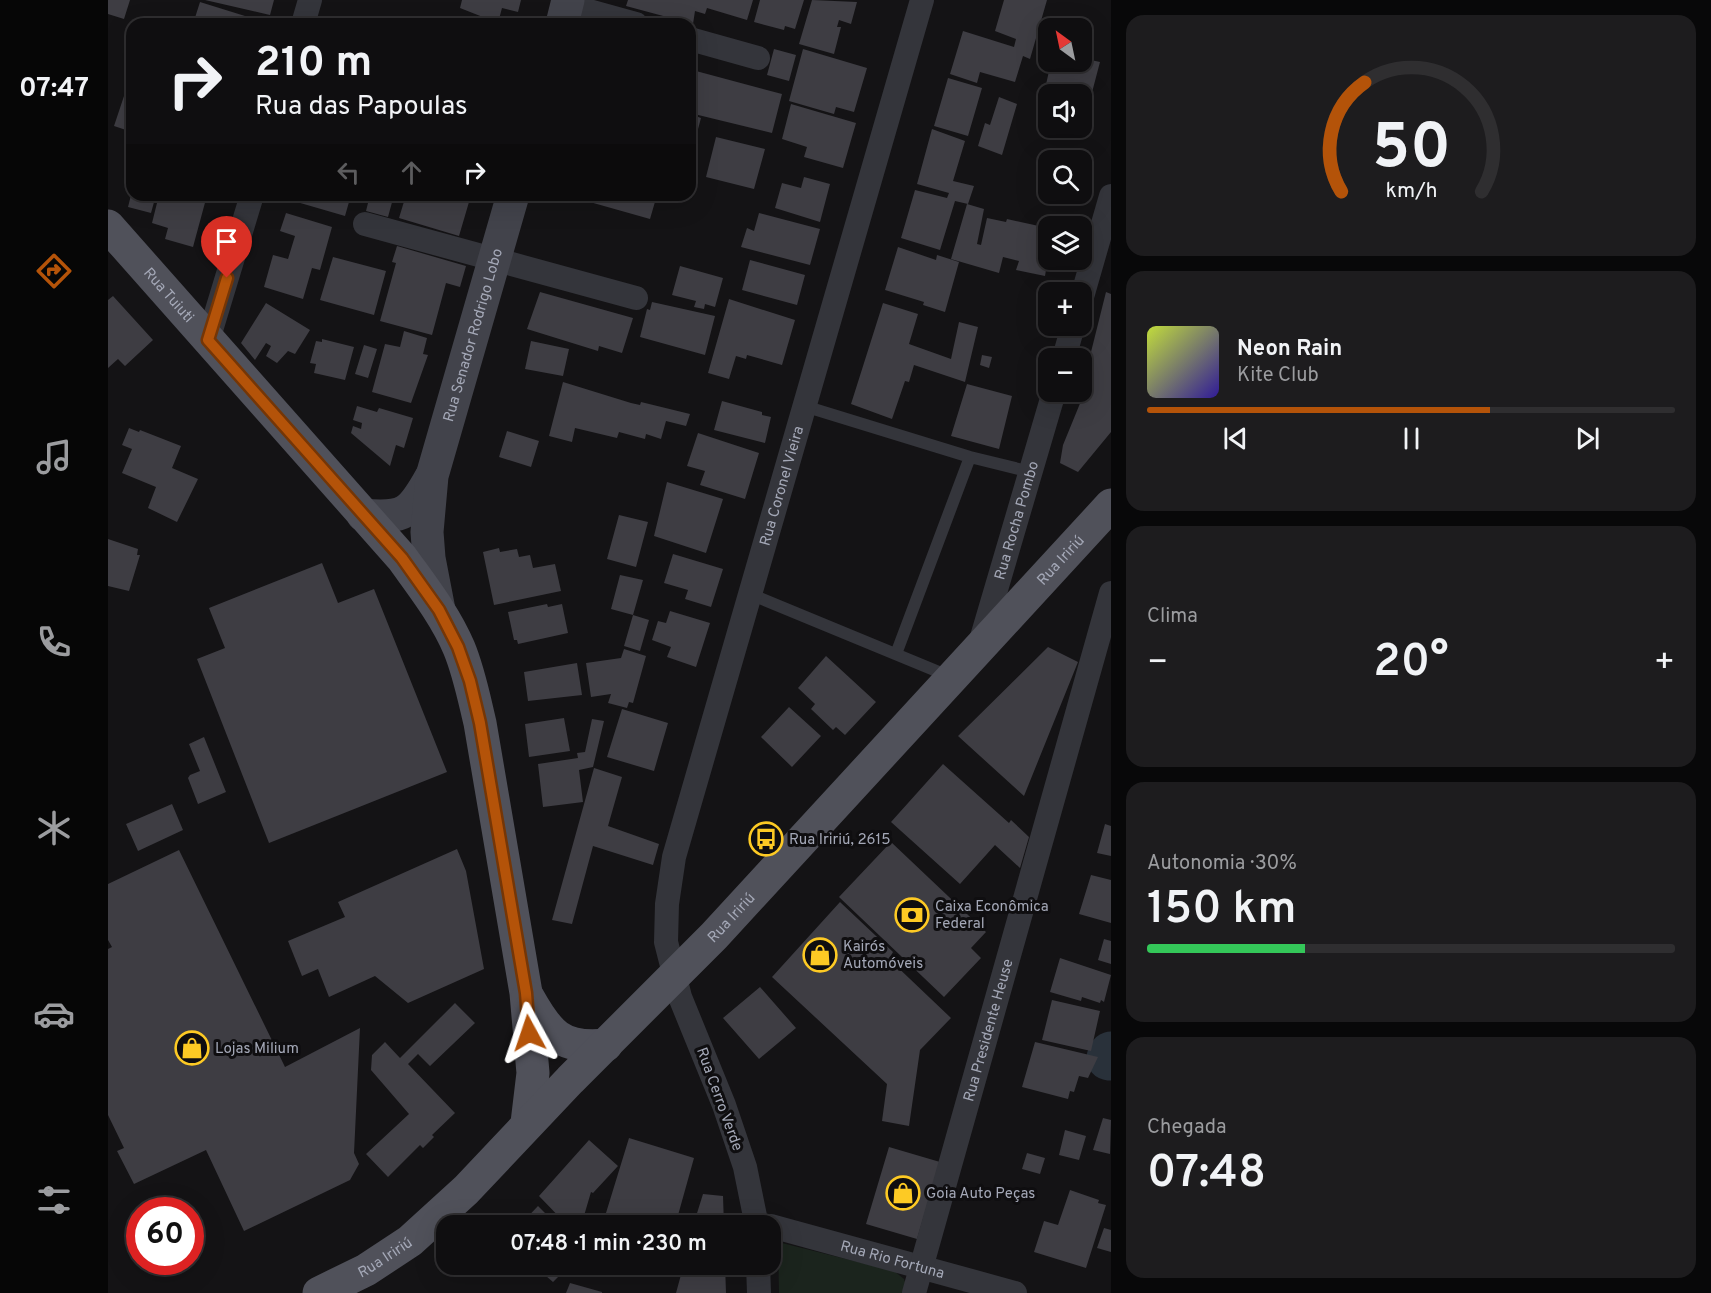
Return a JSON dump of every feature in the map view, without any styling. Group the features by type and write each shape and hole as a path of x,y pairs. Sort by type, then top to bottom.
{"main road":[{"name":"Rua Tuiuti","path":"112,238 208,340 402,558 439,610 458,647 470,681 526,993 533,1073 527,1123"},
{"name":"Rua Iririú","path":"318,1293 366,1270 410,1241 466,1190 527,1123 674,976 979,650 1111,505"},
{"name":"Rua Tuiuti","path":"526,993 544,1026 560,1040 588,1047 606,1045"}],"street":[{"path":"305,18 310,0"},
{"name":"Rua Coronel Vieira","path":"674,976 666,942 667,904 674,857 922,0"},
{"path":"566,10 606,18"},
{"path":"696,41 758,58"},
{"path":"1086,282 1111,196"},
{"path":"208,340 250,201"},
{"name":"Rua Senador Rodrigo Lobo","path":"439,610 429,558 427,532 432,476 511,201"},
{"path":"365,224 636,298"},
{"name":"Rua Rocha Pombo","path":"979,650 1051,402"},
{"name":"Rua Senador Rodrigo Lobo","path":"363,515 387,517 400,515 413,507 432,476"},
{"name":"Rua Presidente Heuse","path":"914,1293 1111,593"},
{"name":"Rua Cerro Verde","path":"674,976 724,1105 761,1215"},
{"name":"Rua Rio Fortuna","path":"781,1230 1015,1293"},
{"path":"758,1275 759,1293"}],"lane":[{"path":"804,406 969,457 1031,472"},
{"path":"896,654 969,457"},
{"path":"750,594 953,678"}],"shaded area":[{"path":"781,1243 894,1271 904,1279 909,1293 779,1293"}],"building":[{"path":"108,0 130,0 124,19 108,14"},
{"path":"205,0 274,0 270,15"},
{"path":"462,0 521,0 518,12 502,8 499,18 485,18 460,8"},
{"path":"628,0 753,0 747,20 707,8 705,14 695,11 694,18 671,18 626,6"},
{"path":"760,0 804,0 795,29 785,26 784,30 754,22"},
{"path":"812,0 857,2 851,24 839,20 837,27 841,27 834,54 799,44"},
{"path":"1004,0 1047,0 1042,18 1038,18 1038,31 1030,59 1023,56 1015,82 980,72 977,83 950,74 963,31 1014,47 1016,39 995,31"},
{"path":"200,2 245,16 244,18 195,18"},
{"path":"774,49 796,55 789,81 767,75"},
{"path":"803,49 867,68 854,112 836,107 834,114 789,101"},
{"path":"1092,60 1100,62 1092,92 1092,84 1046,84 1049,72 1092,72"},
{"path":"696,71 782,94 772,133 696,114"},
{"path":"948,78 982,88 968,136 934,126"},
{"path":"126,90 126,130 114,126"},
{"path":"999,97 1017,104 1002,155 978,146 985,123 990,125"},
{"path":"791,104 856,123 843,168 804,157 807,147 782,139"},
{"path":"696,116 701,118 696,136"},
{"path":"932,129 965,141 953,181 974,186 968,204 955,201 940,250 901,238 915,190 947,198 949,193 917,184"},
{"path":"716,137 765,149 754,189 706,177"},
{"path":"804,177 830,184 820,222 775,208 782,183 801,188"},
{"path":"130,201 154,201 151,213 128,207"},
{"path":"158,201 205,201 193,247 165,239 168,228 152,223"},
{"path":"293,201 349,201 345,216"},
{"path":"368,201 392,201 388,217 366,211"},
{"path":"404,201 469,202 459,236 399,218"},
{"path":"586,201 655,201 650,219"},
{"path":"967,204 984,209 977,244 981,245 987,218 1006,222 1007,219 1038,226 1038,270 1046,270 1045,276 1016,270 1019,261 1003,257 999,273 951,259"},
{"path":"286,213 332,227 320,270 312,268 303,299 264,287 273,255 288,259 295,236 280,231"},
{"path":"759,213 820,229 810,265 741,247 747,228 754,231"},
{"path":"397,246 466,266 460,287 446,283 432,335 380,321 396,263 392,262"},
{"path":"898,247 936,260 937,255 959,262 945,312 923,305 924,302 885,290"},
{"path":"333,257 386,271 374,315 320,300"},
{"path":"750,260 805,275 797,305 742,290"},
{"path":"680,266 723,278 715,307 705,304 704,309 694,307 696,301 672,295"},
{"path":"540,292 633,318 622,353 599,346 598,351 527,329"},
{"path":"1106,292 1111,294 1111,432 1078,472 1060,463 1063,445 1081,402 1092,402 1092,348"},
{"path":"113,296 153,340 125,366 118,359 108,368 108,300"},
{"path":"729,299 795,320 782,365 747,355 746,359 736,356 729,379 708,373"},
{"path":"652,302 715,316 705,355 640,337 647,309 650,310"},
{"path":"266,303 310,330 295,354 288,351 277,363 266,356 271,346 266,343 255,360 241,343"},
{"path":"883,303 918,314 909,344 951,359 959,322 978,327 965,382 914,365 909,382 905,381 892,419 851,404"},
{"path":"404,331 427,338 423,354 428,355 411,403 372,392 385,344 400,347"},
{"path":"322,339 354,347 345,380 314,373 316,364 310,363 316,341 322,342"},
{"path":"531,341 569,349 563,376 525,369"},
{"path":"364,345 377,349 368,378 355,374"},
{"path":"982,355 992,357 989,368 980,365"},
{"path":"563,382 631,403 640,405 641,402 690,414 686,426 666,421 661,439 646,434 645,439 619,432 617,438 575,428 572,442 549,436"},
{"path":"967,384 1012,396 999,449 951,436"},
{"path":"722,401 762,412 762,415 771,417 765,443 714,430"},
{"path":"357,406 377,412 379,408 413,418 404,448 396,445 390,466 351,433 353,426 361,429 362,423 353,420"},
{"path":"129,428 181,446 172,468 198,479 177,522 148,508 156,487 122,473 132,449 122,445"},
{"path":"507,431 539,441 531,467 499,457"},
{"path":"698,433 759,453 745,499 700,485 705,471 687,466"},
{"path":"667,482 723,499 706,553 654,536"},
{"path":"619,515 648,522 636,567 607,559"},
{"path":"108,539 138,549 137,555 140,555 129,591 108,586"},
{"path":"499,548 500,552 517,549 519,557 530,555 533,568 555,564 561,591 494,605 483,552"},
{"path":"673,554 723,569 711,607 685,599 688,590 664,583"},
{"path":"322,563 338,603 374,589 447,772 269,843 197,659 225,648 209,608"},
{"path":"620,575 643,580 633,615 611,609"},
{"path":"547,604 548,607 562,604 568,633 518,644 517,640 514,640 508,612"},
{"path":"670,611 710,623 696,667 667,657 671,647 652,640 658,621 666,623"},
{"path":"633,615 649,620 640,651 624,646"},
{"path":"1048,647 1078,662 1024,796 958,736"},
{"path":"624,649 646,656 633,703 629,702 627,708 608,703 611,694 591,697 586,663 621,658"},
{"path":"826,656 876,702 845,735 836,727 833,730 811,709 815,704 798,688"},
{"path":"577,663 582,695 528,701 524,672"},
{"path":"789,707 821,736 792,767 761,737"},
{"path":"622,709 668,723 654,771 607,757"},
{"path":"564,718 570,751 529,757 525,724"},
{"path":"592,719 604,721 593,767 579,770 583,802 543,807 538,764 578,758 577,753 585,752"},
{"path":"204,737 226,792 198,804 188,778 200,771 189,744"},
{"path":"943,764 1009,823 1011,820 1029,837 1020,868 995,845 960,884 891,822"},
{"path":"594,768 622,777 608,826 659,844 653,865 593,846 572,924 552,920"},
{"path":"172,804 183,830 138,851 126,824"},
{"path":"1105,824 1111,826 1111,856 1097,853"},
{"name":"Caixa Econômica Federal","path":"891,842 986,932 971,948 981,958 944,997 839,897"},
{"path":"457,849 466,871 484,969 408,1003 375,976 329,997 318,969 302,976 288,941 345,917 338,902"},
{"name":"Lojas Milium","path":"179,850 285,1067 360,1028 354,1153 359,1164 350,1180 244,1231 206,1150 134,1184 117,1151 124,1148 108,1115 108,949 112,947 108,940 108,884"},
{"path":"1091,875 1111,880 1111,923 1079,914"},
{"path":"840,902 893,952 889,959 951,1018 920,1050 909,1126 882,1121 887,1084 772,977"},
{"path":"1104,939 1111,941 1111,964 1098,960"},
{"path":"1060,958 1111,975 1104,1002 1101,1000 1100,1003 1082,997 1081,1001 1050,992"},
{"path":"760,987 796,1028 759,1059 723,1018"},
{"path":"1052,1000 1100,1011 1091,1051 1042,1040"},
{"path":"455,1003 475,1023 430,1066 418,1054 408,1064 455,1113 432,1135 434,1137 423,1148 420,1145 388,1177 366,1154 409,1114 371,1070 372,1055 385,1042 400,1058"},
{"path":"1035,1042 1098,1057 1088,1078 1079,1076 1074,1092 1070,1091 1068,1099 1022,1087"},
{"path":"1103,1118 1111,1120 1110,1154 1093,1150"},
{"path":"1065,1130 1086,1136 1079,1160 1059,1155"},
{"path":"629,1138 694,1158 678,1215 605,1215"},
{"path":"589,1140 618,1166 593,1193 591,1192 584,1215 557,1215 539,1196"},
{"name":"Goia Auto Peças","path":"889,1147 940,1162 917,1239 866,1224"},
{"path":"1027,1153 1045,1158 1040,1174 1022,1169"},
{"path":"1070,1190 1099,1200 1098,1203 1106,1205 1086,1268 1034,1252 1044,1221 1058,1225"},
{"path":"703,1194 723,1196 724,1215 696,1215"},
{"path":"538,1206 547,1215 529,1215"},
{"path":"1104,1228 1111,1230 1111,1252 1097,1248"},
{"path":"545,1275 560,1275 553,1282"},
{"path":"681,1275 725,1275 726,1293 676,1293"},
{"path":"570,1283 602,1292 602,1293 566,1293"}],"waterway":[{"path":"1109,1058 1111,1054"}],"place":[{"name":"Rua Iririú, 2615","path":"766,839"},
{"name":"Caixa Econômica Federal","path":"912,915"},
{"name":"Kairós Automóveis","path":"820,955"},
{"name":"Lojas Milium","path":"192,1048"},
{"name":"Goia Auto Peças","path":"903,1193"}],"route":[{"path":"227,278 208,340 402,558 439,610 458,647 470,681 480,723 526,993 529,1033"}]}
